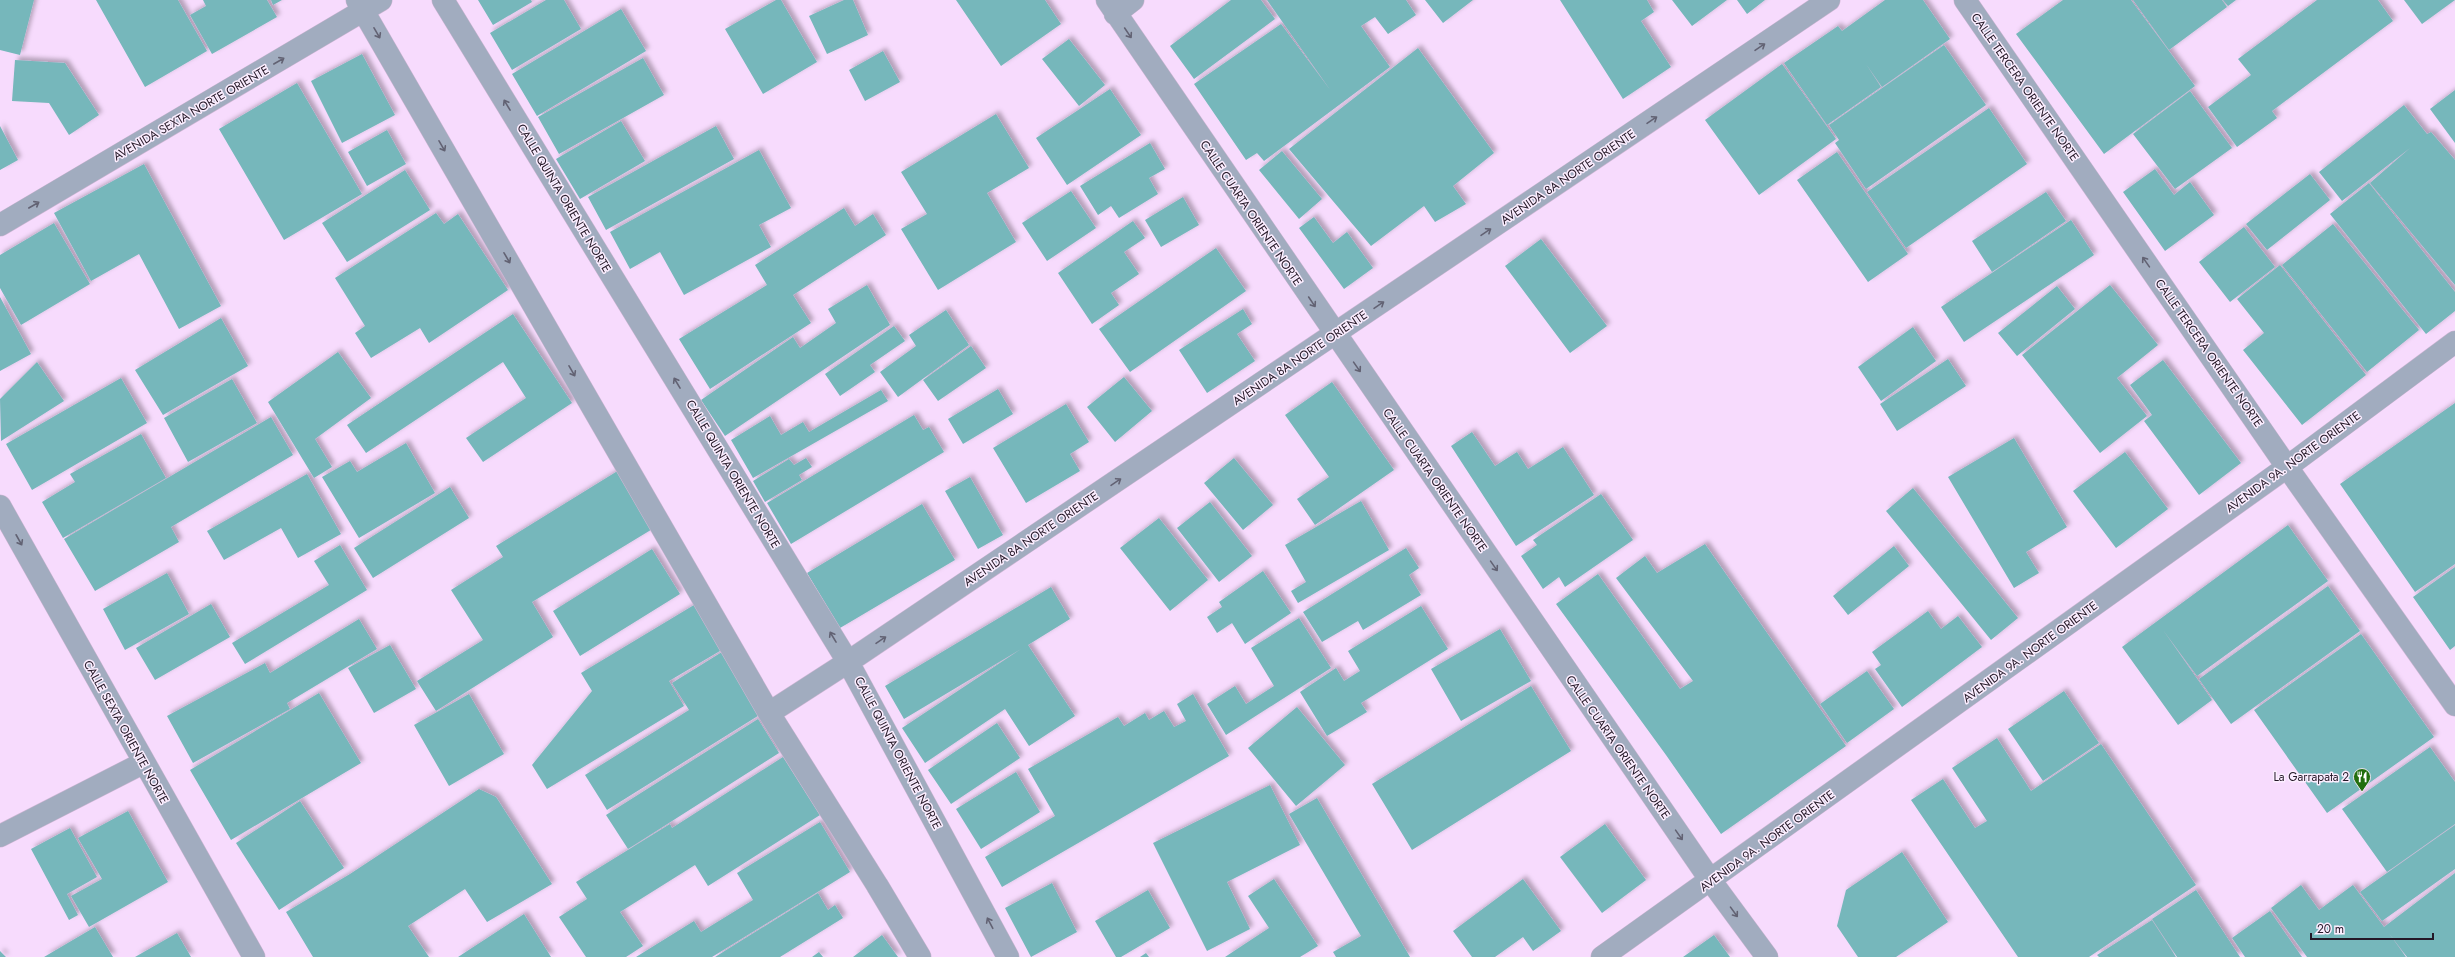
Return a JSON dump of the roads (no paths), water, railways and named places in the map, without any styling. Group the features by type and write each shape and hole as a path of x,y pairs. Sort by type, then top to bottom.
{"street":[{"name":"CALLE QUINTA ORIENTE NORTE","path":"443,0 848,662 1008,957"},
{"path":"1111,7 1133,0"},
{"name":"AVENIDA 8A NORTE ORIENTE","path":"769,713 848,662 1335,335 1829,0"},
{"name":"CALLE TERCERA ORIENTE NORTE","path":"1965,0 2287,467 2455,705"},
{"path":"367,4 769,713 877,885 920,957"},
{"name":"AVENIDA SEXTA NORTE ORIENTE","path":"0,225 367,4"},
{"name":"CALLE CUARTA ORIENTE NORTE","path":"1111,7 1711,881 1767,957"},
{"name":"AVENIDA 9A. NORTE ORIENTE","path":"1602,957 1711,881 2287,467 2455,342"},
{"name":"CALLE SEXTA ORIENTE NORTE","path":"0,506 143,763 254,957"},
{"path":"0,836 143,763"}],"place":[{"name":"La Garrapata 2","path":"2362,792"}]}
